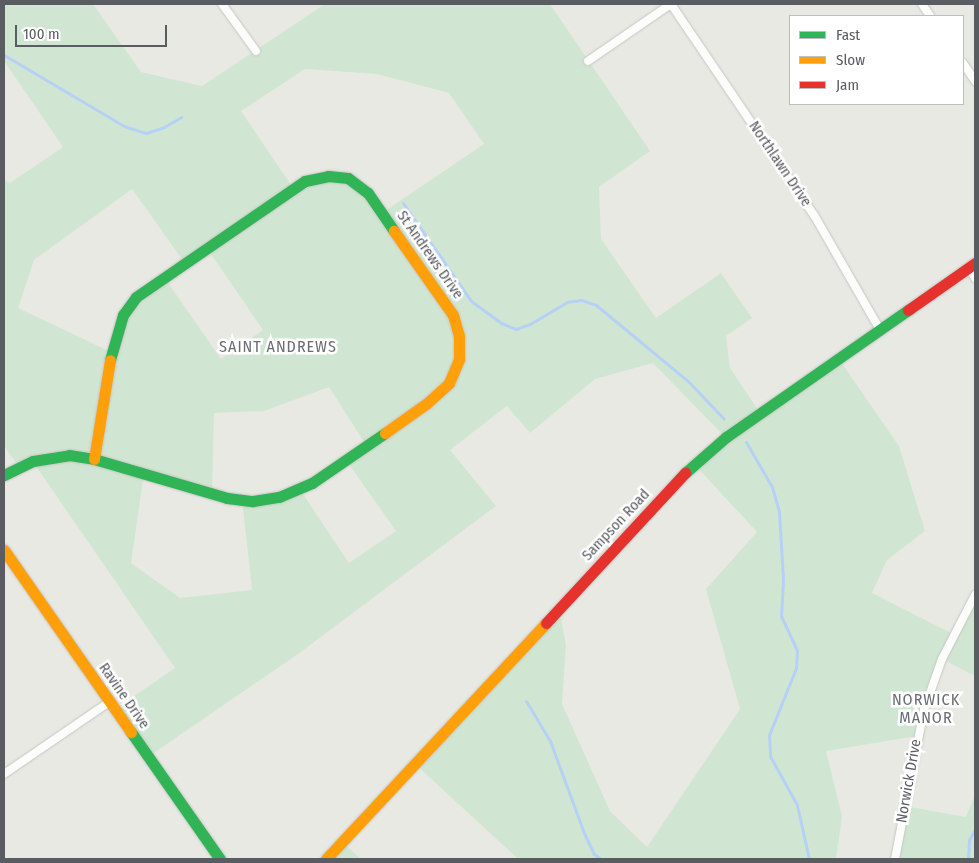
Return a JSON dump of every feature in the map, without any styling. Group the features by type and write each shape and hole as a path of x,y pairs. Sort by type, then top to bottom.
{"street":[{"path":"222,4 256,51"},
{"path":"588,61 671,4"},
{"name":"Northlawn Drive","path":"671,4 814,214 880,330"},
{"path":"922,4 929,15"},
{"path":"964,65 975,82"},
{"name":"St Andrews Drive","path":"4,475 49,457 69,455 94,459 227,498 253,500 279,497 312,483 426,404 448,383 459,359 459,336 453,316 368,193 348,178 328,176 305,181 136,297 123,315 113,341 94,459"},
{"name":"Sampson Road","path":"326,859 694,464 726,437 880,330 973,270"},
{"name":"Ravine Drive","path":"4,550 220,859"},
{"name":"Norwick Drive","path":"895,859 924,710 942,659 975,595"},
{"path":"4,774 109,702"}],"green space":[{"path":"4,4 93,4 141,72 202,86 325,4 550,4 650,151 599,187 601,239 656,318 721,273 752,318 726,336 730,368 760,413 839,359 899,446 925,531 887,560 872,593 953,634 975,595 975,676 942,659 917,736 826,751 842,816 836,859 518,859 415,764 559,608 566,645 562,704 610,811 647,847 740,709 706,589 757,532 694,464 725,437 653,363 595,379 530,433 507,406 450,450 496,506 298,654 148,757 115,709 175,668 33,462 19,467 4,446 4,180 10,183 63,147 4,61","holes":["305,69 377,74 449,93 484,144 382,213 348,178 293,188 241,111","132,189 184,262 206,247 263,330 221,359 164,277 123,315 111,352 18,308 34,260","329,387 366,445 346,460 396,531 349,563 299,488 242,500 252,590 180,598 131,563 144,473 212,495 214,413 264,411"]},
{"path":"975,795 975,859 895,859 905,806 966,817"},
{"path":"342,842 361,859 326,859"}],"waterway":[{"path":"4,55 124,126 146,133 164,127 181,117"},
{"path":"403,203 471,301 501,323 516,329 530,324 567,302 581,300 596,305 688,381 724,419"},
{"path":"746,442 772,487 779,512 783,580 781,616 797,650 796,668 769,735 770,756 797,805 809,859"},
{"path":"526,701 550,741 584,833 594,854 601,859"},
{"path":"968,859 969,840 975,829"}],"traffic: fast":[{"path":"110,360 123,315 136,297 305,181 328,176 348,178 368,193 394,231"},
{"path":"685,473 726,437 908,310"},
{"path":"4,475 33,461 69,455 94,459 227,498 253,501 279,497 312,483 385,433"},
{"path":"131,732 220,859"}],"traffic: slow":[{"path":"385,433 426,404 449,383 459,359 459,336 453,315 394,231"},
{"path":"94,459 110,360"},
{"path":"4,550 131,732"},
{"path":"326,859 546,623"}],"traffic: jam":[{"path":"908,310 975,263"},
{"path":"546,623 685,473"}],"district":[{"name":"SAINT ANDREWS","path":"278,347"},
{"name":"NORWICK MANOR","path":"926,709"}]}
